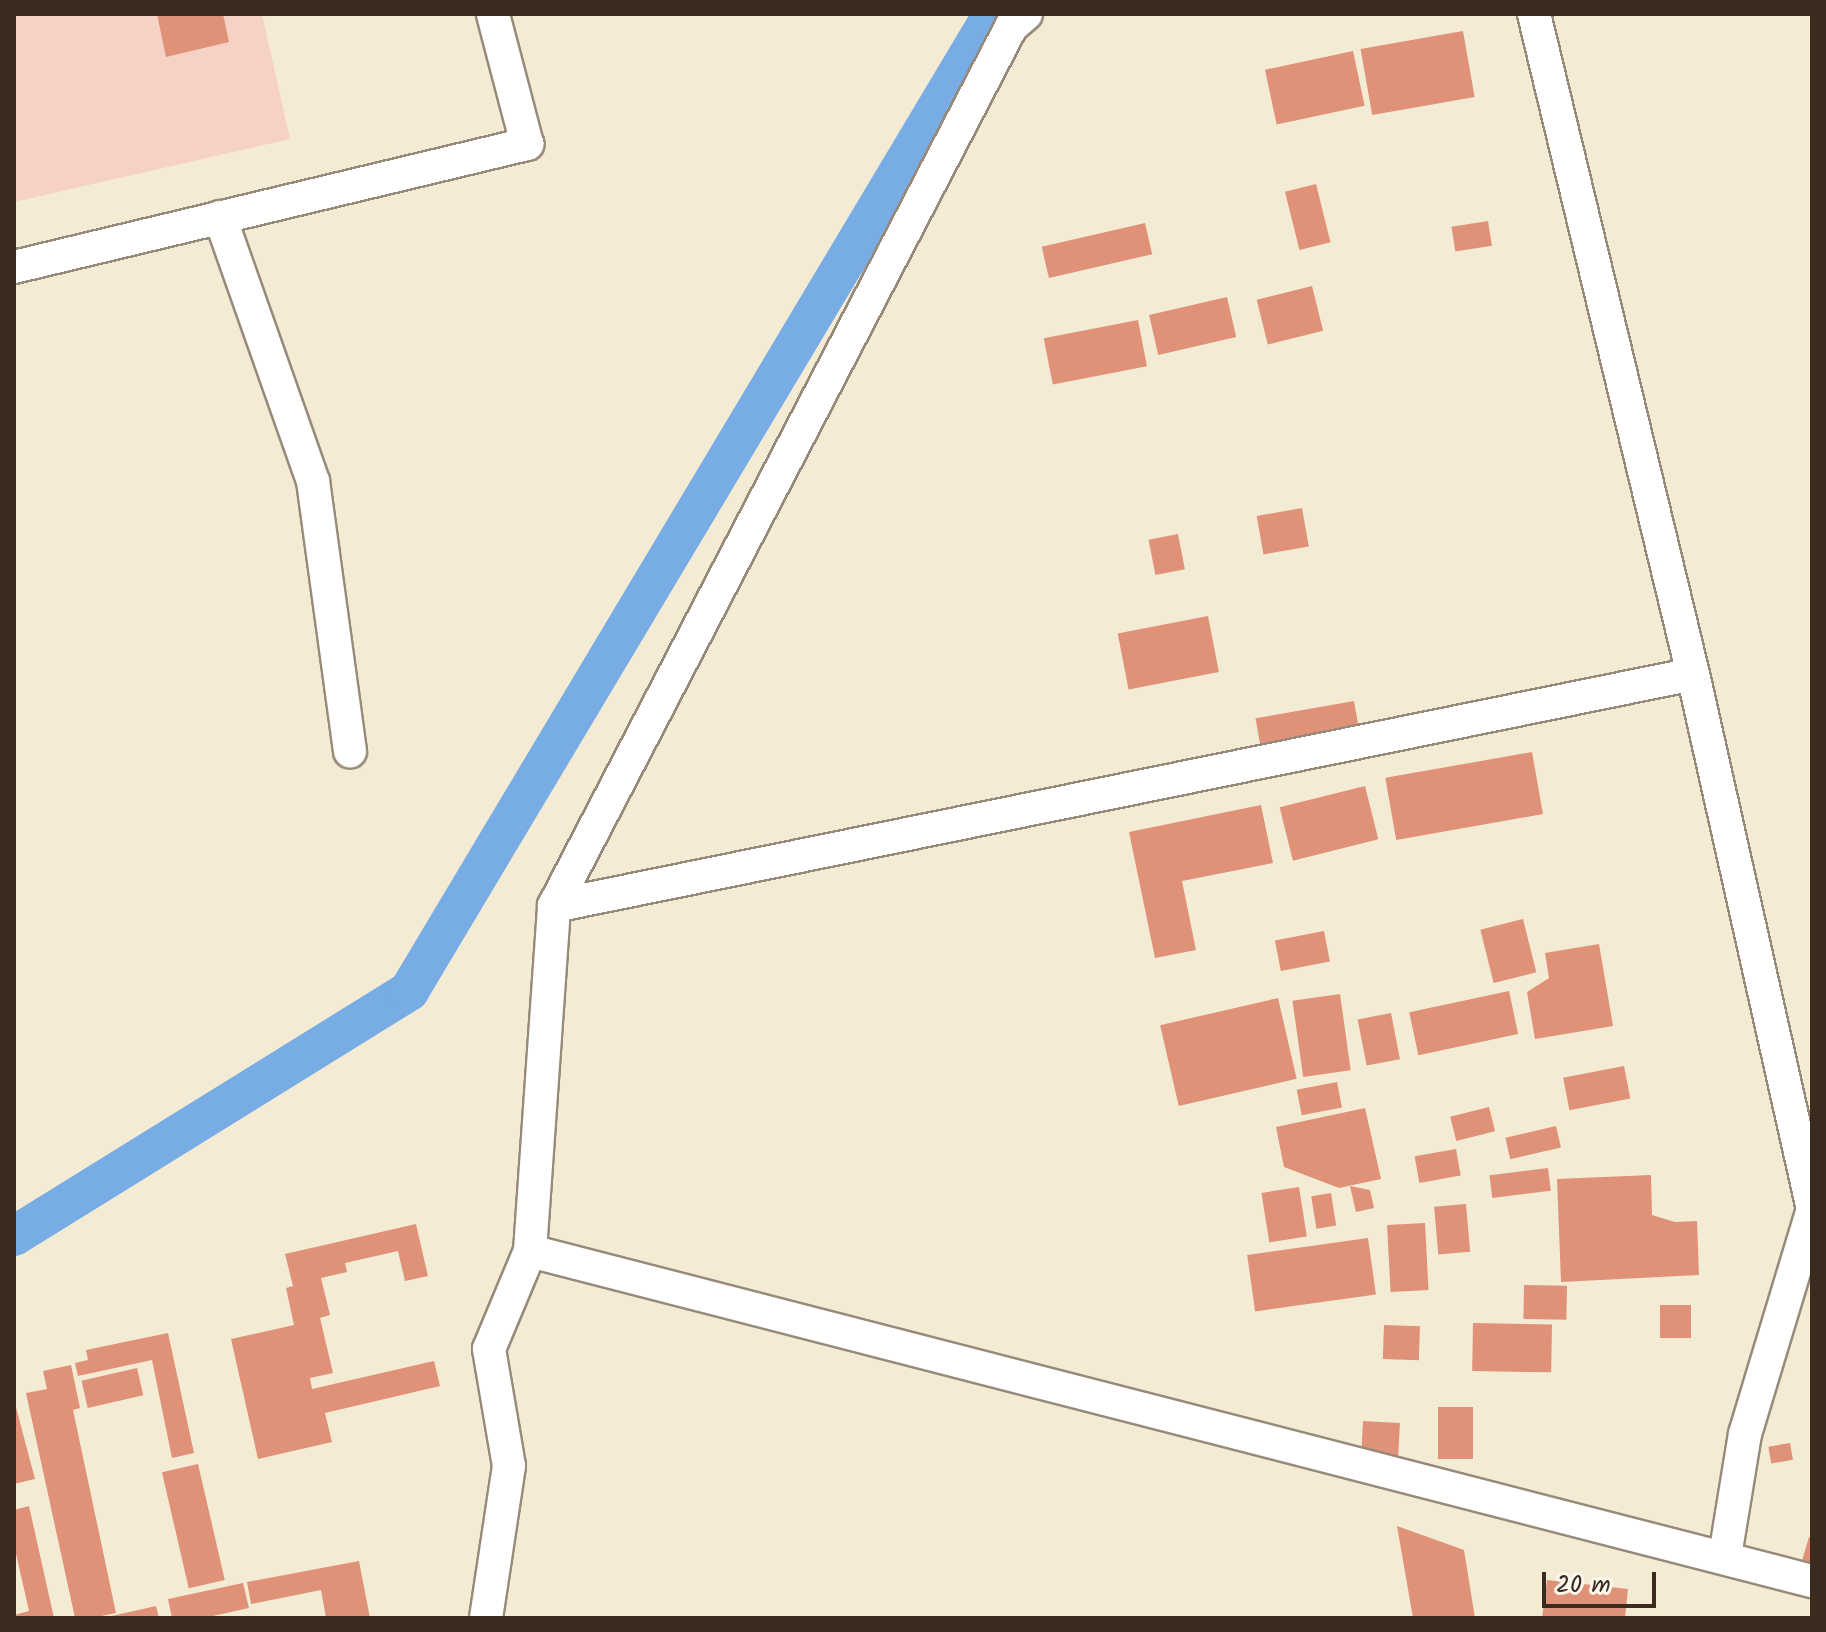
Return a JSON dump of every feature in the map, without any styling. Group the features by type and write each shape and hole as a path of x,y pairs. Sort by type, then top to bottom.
{"street":[{"path":"14,267 527,144 493,14"},
{"path":"486,1618 509,1466 489,1349 530,1251 554,906 1011,27 1026,14"},
{"path":"1534,14 1693,674 1812,1205"},
{"path":"220,217 313,481 350,751"},
{"path":"554,906 1693,674"},
{"path":"1725,1556 1745,1434 1812,1212"},
{"path":"530,1251 1725,1556 1812,1581"}],"shaded area":[{"path":"14,14 262,14 290,139 14,202"}],"building":[{"path":"157,14 223,14 229,42 166,57"},
{"path":"1463,31 1475,97 1372,115 1361,49"},
{"path":"1353,51 1365,106 1277,124 1265,70"},
{"path":"1316,184 1331,242 1299,250 1285,192"},
{"path":"1488,221 1492,246 1455,251 1451,227"},
{"path":"1145,223 1152,254 1049,278 1042,247"},
{"path":"1312,286 1323,331 1268,344 1257,300"},
{"path":"1227,297 1236,337 1158,355 1149,315"},
{"path":"1138,320 1147,366 1053,384 1044,338"},
{"path":"1302,508 1309,546 1263,554 1257,516"},
{"path":"1178,534 1185,569 1155,575 1149,540"},
{"path":"1208,616 1219,672 1129,690 1118,634"},
{"path":"1354,701 1360,735 1262,753 1256,718"},
{"path":"1532,752 1543,814 1396,840 1385,778"},
{"path":"1365,786 1378,839 1293,861 1280,807"},
{"path":"1261,805 1273,863 1182,881 1196,950 1155,958 1129,832"},
{"path":"1523,919 1536,972 1494,983 1480,930"},
{"path":"1324,931 1330,961 1281,971 1275,941"},
{"path":"1599,944 1613,1026 1535,1039 1527,992 1549,978 1545,953"},
{"path":"1509,991 1518,1034 1418,1055 1409,1012"},
{"path":"1340,994 1351,1070 1303,1077 1292,1001"},
{"path":"1278,998 1297,1079 1179,1106 1160,1025"},
{"path":"1391,1013 1400,1059 1367,1066 1358,1019"},
{"path":"1624,1066 1630,1098 1569,1110 1563,1078"},
{"path":"1337,1082 1342,1108 1302,1115 1297,1090"},
{"path":"1489,1107 1495,1131 1456,1141 1450,1117"},
{"path":"1365,1108 1381,1179 1339,1188 1284,1167 1276,1127"},
{"path":"1556,1126 1561,1147 1510,1159 1505,1138"},
{"path":"1456,1149 1461,1176 1419,1183 1415,1156"},
{"path":"1548,1168 1551,1191 1492,1198 1489,1175"},
{"path":"1651,1175 1652,1215 1675,1222 1697,1221 1699,1275 1561,1282 1557,1179"},
{"path":"1350,1186 1370,1190 1374,1208 1356,1212"},
{"path":"1299,1187 1307,1236 1269,1242 1261,1193"},
{"path":"1331,1193 1336,1226 1316,1229 1311,1196"},
{"path":"1466,1204 1470,1252 1438,1255 1434,1207"},
{"path":"1425,1223 1429,1290 1391,1292 1387,1225"},
{"path":"416,1224 428,1276 405,1281 398,1251 345,1263 347,1272 321,1278 330,1315 320,1318 333,1373 310,1378 312,1389 434,1361 440,1386 325,1413 332,1442 258,1459 231,1339 294,1325 286,1288 293,1286 285,1254"},
{"path":"1368,1238 1376,1294 1255,1311 1247,1255"},
{"path":"1524,1285 1567,1286 1566,1320 1523,1319"},
{"path":"1660,1305 1691,1305 1691,1338 1660,1338"},
{"path":"1473,1323 1552,1324 1551,1372 1472,1371"},
{"path":"1384,1325 1420,1326 1419,1360 1383,1359"},
{"path":"168,1333 194,1453 172,1458 152,1360 78,1376 75,1363 88,1360 86,1350"},
{"path":"71,1365 80,1408 73,1410 116,1613 92,1618 75,1618 26,1393 47,1389 43,1371"},
{"path":"137,1368 143,1395 88,1408 81,1381"},
{"path":"14,1400 35,1479 14,1484"},
{"path":"1438,1407 1473,1407 1473,1459 1438,1459"},
{"path":"1363,1421 1400,1423 1398,1457 1361,1455"},
{"path":"1790,1443 1793,1460 1771,1464 1768,1447"},
{"path":"198,1464 225,1580 189,1588 162,1472"},
{"path":"29,1506 54,1618 14,1618 14,1615 29,1611 14,1545 14,1510"},
{"path":"1397,1526 1464,1550 1475,1618 1413,1618"},
{"path":"1809,1537 1812,1538 1812,1567 1801,1564"},
{"path":"359,1561 370,1618 326,1618 321,1590 251,1604 247,1582"},
{"path":"1547,1580 1628,1589 1625,1618 1542,1618"},
{"path":"243,1583 249,1608 204,1618 172,1618 168,1599"},
{"path":"156,1606 159,1618 107,1618 107,1617"}],"waterway":[{"path":"14,1236 409,991 993,14"}]}
